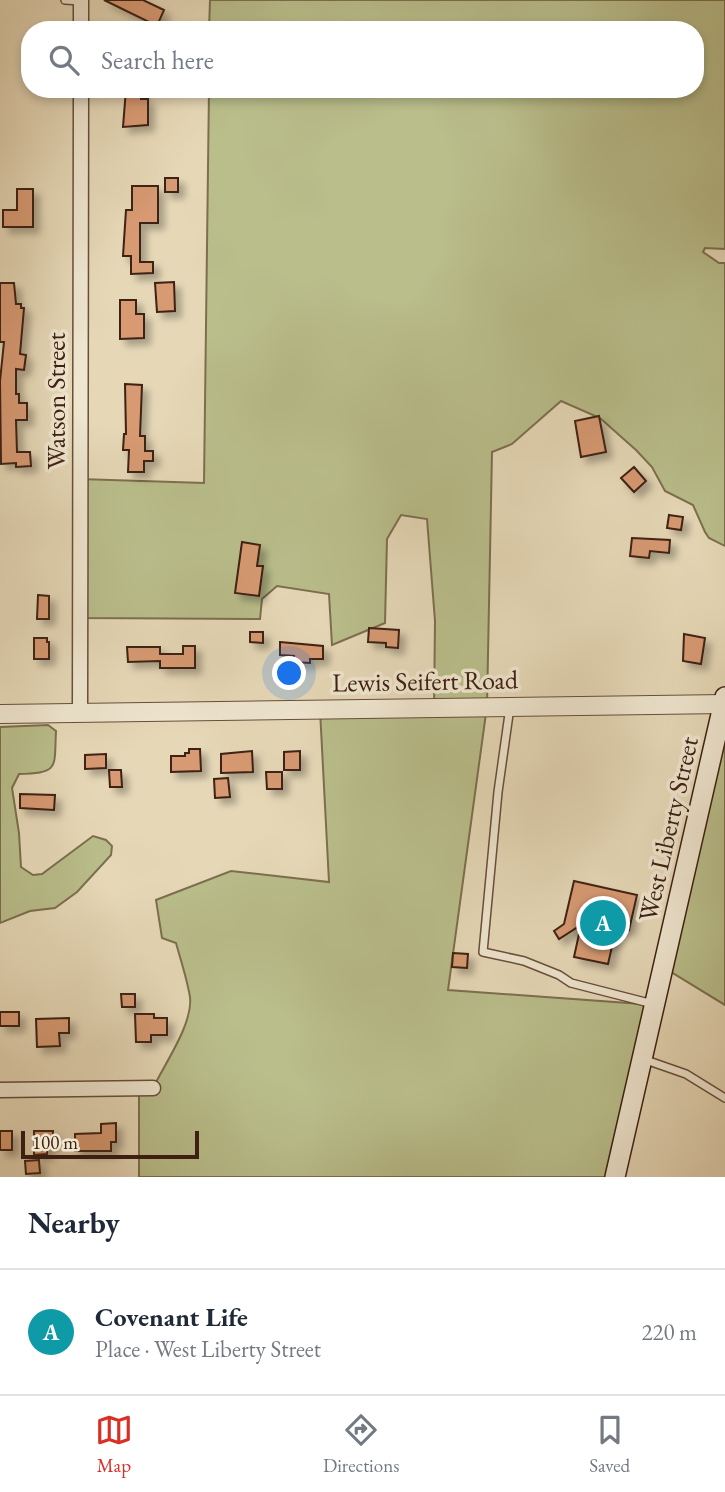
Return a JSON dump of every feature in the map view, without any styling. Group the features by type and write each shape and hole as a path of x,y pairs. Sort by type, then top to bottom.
{"main road":[{"name":"West Liberty Street","path":"615,1177 724,702"}],"street":[{"path":"81,1 81,21"},
{"name":"Watson Street","path":"80,713 81,98"},
{"name":"Lewis Seifert Road","path":"0,714 724,702"},
{"path":"0,1090 153,1088"}],"lane":[{"path":"65,0 81,1"},
{"path":"510,706 498,792 483,952 524,961 559,975 571,983 654,1005"},
{"path":"642,1058 687,1074 725,1098"}],"green space":[{"path":"210,0 725,0 725,249 705,248 703,252 719,263 725,263 725,546 709,538 693,505 665,491 652,467 600,418 561,401 512,444 492,452 487,706 448,990 655,1005 615,1177 139,1177 139,1088 153,1088 183,1031 190,1008 189,990 176,943 162,938 156,900 231,871 329,882 320,710 434,707 435,621 427,519 401,515 387,539 385,623 332,645 329,594 277,586 262,599 260,619 80,618 80,479 204,483 209,98 704,98 704,21 209,21"},
{"path":"725,704 725,1005 663,967"},
{"path":"48,725 56,731 52,766 42,772 19,774 12,788 21,867 33,875 42,874 93,836 106,840 112,846 111,855 77,892 55,908 30,911 0,923 0,727"}],"building":[{"path":"104,0 143,0 164,10 159,21 147,21"},
{"path":"125,98 148,99 148,125 123,127"},
{"path":"165,178 178,178 178,192 165,192"},
{"path":"132,186 158,186 158,223 140,223 140,262 153,262 153,273 131,274 131,256 123,256 126,210 132,210"},
{"path":"17,189 33,189 33,227 3,227 3,210 17,210"},
{"path":"174,282 175,311 157,312 155,283"},
{"path":"0,283 14,283 16,304 21,304 21,308 24,308 20,354 26,355 24,370 16,369 16,394 19,394 19,403 27,403 27,420 16,420 17,452 30,452 31,466 1,464 0,381 4,342 0,342"},
{"path":"120,300 136,300 136,314 144,314 144,338 120,339"},
{"path":"125,384 142,385 140,436 145,436 145,451 153,451 153,461 144,461 144,472 128,472 129,450 123,450 126,434"},
{"path":"599,416 606,452 581,457 575,421"},
{"path":"634,467 646,481 634,492 621,478"},
{"path":"669,515 683,517 681,530 667,528"},
{"path":"632,538 670,540 669,553 650,551 649,558 630,556"},
{"path":"242,542 260,545 257,566 263,566 259,596 235,593"},
{"path":"38,595 49,596 49,619 37,619"},
{"path":"369,628 399,630 398,648 386,647 386,643 368,642"},
{"path":"250,632 263,632 263,643 250,642"},
{"path":"684,634 705,638 701,664 683,661"},
{"path":"34,638 47,638 49,659 34,659"},
{"path":"280,642 323,646 323,659 310,659 310,663 293,662 294,656 280,655"},
{"path":"183,646 195,646 195,668 160,668 160,661 128,662 127,647 160,647 160,654 183,654"},
{"path":"189,749 200,749 201,771 171,772 171,756 185,756"},
{"path":"252,751 253,772 221,773 221,754"},
{"path":"300,751 300,770 284,770 284,752"},
{"path":"106,754 106,768 85,769 85,755"},
{"path":"109,770 121,770 122,787 110,787"},
{"path":"266,772 282,772 282,789 267,789"},
{"path":"228,778 230,797 215,798 214,779"},
{"path":"20,794 55,795 54,810 20,808"},
{"path":"574,881 637,895 629,930 620,927 619,930 616,929 608,964 574,957 581,925 559,939 554,931 564,924"},
{"path":"453,953 468,954 467,968 452,967"},
{"path":"121,994 135,994 135,1007 122,1007"},
{"path":"0,1012 19,1012 19,1026 0,1026"},
{"path":"135,1014 154,1014 154,1018 167,1018 167,1035 151,1035 151,1042 136,1042"},
{"path":"69,1018 69,1033 59,1033 60,1046 37,1047 36,1019"},
{"path":"116,1123 116,1142 111,1142 111,1151 75,1151 75,1134 101,1133 101,1124"},
{"path":"0,1131 12,1131 12,1150 0,1150"},
{"path":"34,1131 53,1131 53,1145 47,1145 47,1154 34,1155"},
{"path":"39,1160 40,1173 26,1174 25,1161"}],"place":[{"name":"Covenant Life","path":"603,923"}]}
